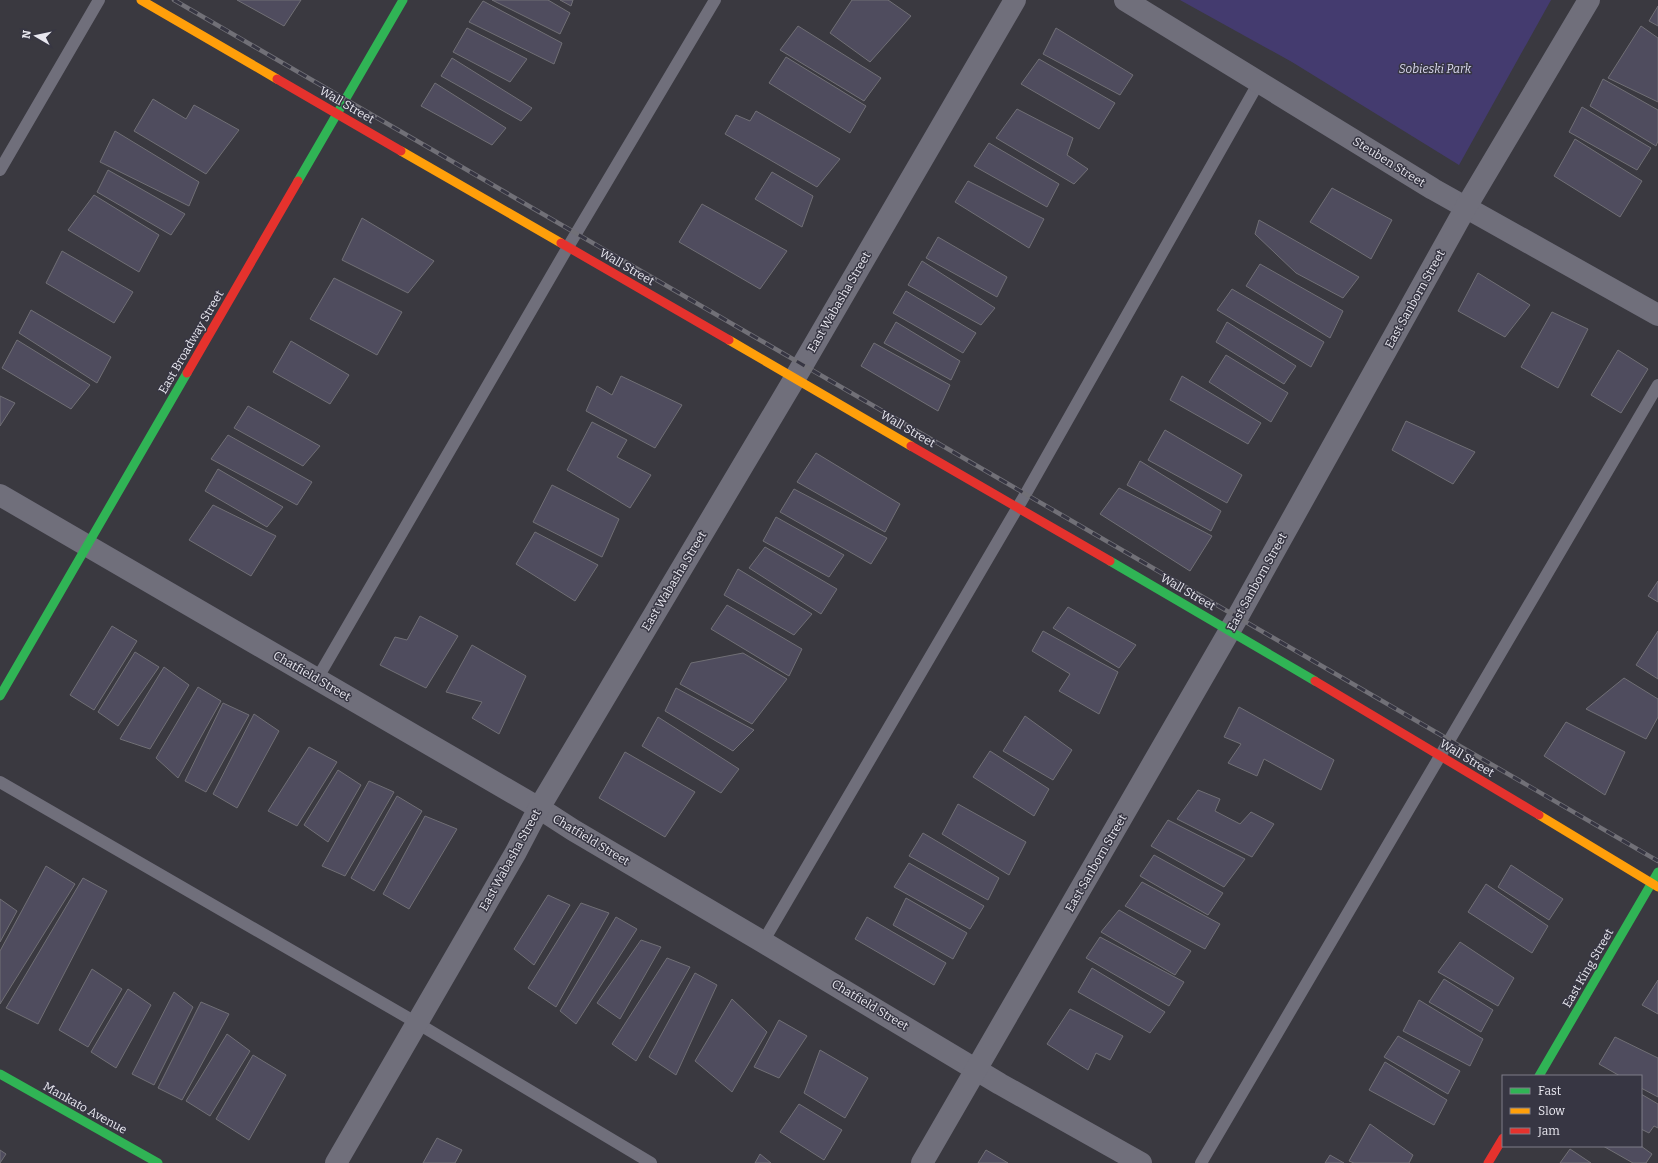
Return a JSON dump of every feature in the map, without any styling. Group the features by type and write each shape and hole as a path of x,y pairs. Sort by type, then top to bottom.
{"street":[{"name":"Wall Street","path":"141,0 1230,630 1655,885"},
{"name":"East Broadway Street","path":"0,696 403,0"},
{"name":"East Wabasha Street","path":"336,1163 516,852 539,808 795,378 1015,0"},
{"name":"Steuben Street","path":"1125,0 1433,189 1658,315"},
{"name":"East Sanborn Street","path":"922,1163 978,1069 1230,630 1466,208 1589,0"},
{"name":"Chatfield Street","path":"0,494 539,808 580,834 978,1069 1000,1084 1141,1163"},
{"name":"East King Street","path":"1540,1075 1655,885 1658,872"},
{"name":"Mankato Avenue","path":"0,1074 158,1163"},
{"path":"1488,1163 1502,1140"}],"lane":[{"path":"0,170 99,0"},
{"path":"317,679 568,247 715,0"},
{"path":"763,942 1018,507 1260,82"},
{"path":"1201,1163 1658,385"},
{"path":"0,782 417,1023 651,1163"}],"green space":[{"name":"Sobieski Park","path":"1180,0 1551,0 1459,165 1292,62"}],"building":[{"path":"237,0 301,0 284,26"},
{"path":"492,0 548,0 570,13 560,34"},
{"path":"560,0 573,0 571,6"},
{"path":"852,0 888,0 911,16 870,62 830,33"},
{"path":"483,1 562,43 554,64 469,22"},
{"path":"1658,6 1658,26 1649,21"},
{"path":"798,26 881,78 864,101 780,50"},
{"path":"1641,26 1658,38 1658,102 1608,78"},
{"path":"467,28 527,59 510,82 453,52"},
{"path":"1056,28 1133,75 1120,95 1043,54"},
{"path":"786,57 866,106 850,133 769,83"},
{"path":"452,58 532,108 521,121 441,76"},
{"path":"1039,59 1115,103 1099,129 1021,84"},
{"path":"1603,79 1658,110 1658,141 1656,146 1590,106"},
{"path":"435,83 506,128 492,145 421,106"},
{"path":"153,99 186,119 194,105 239,130 206,174 134,131"},
{"path":"1582,107 1651,148 1637,170 1569,132"},
{"path":"1017,109 1073,138 1067,155 1088,169 1074,184 996,138"},
{"path":"756,111 840,159 817,187 725,134 736,115 750,121"},
{"path":"115,131 199,182 189,206 100,162"},
{"path":"1575,139 1642,181 1620,217 1554,176"},
{"path":"989,143 1059,184 1047,207 974,166"},
{"path":"108,170 185,214 171,235 97,192"},
{"path":"772,172 813,196 802,227 755,199"},
{"path":"968,181 1044,219 1029,248 955,202"},
{"path":"1332,188 1392,220 1371,259 1310,222"},
{"path":"94,195 159,235 139,272 68,230"},
{"path":"702,204 787,251 760,289 679,242"},
{"path":"362,218 434,261 408,293 342,260"},
{"path":"1259,220 1359,277 1343,298 1296,273 1255,234"},
{"path":"938,237 1007,277 997,297 926,258"},
{"path":"62,251 133,292 114,323 46,283"},
{"path":"922,261 995,308 981,325 908,285"},
{"path":"1260,264 1343,311 1330,338 1246,286"},
{"path":"1478,273 1530,305 1505,337 1458,311"},
{"path":"334,278 402,312 377,355 310,319"},
{"path":"1232,289 1324,342 1311,367 1217,310"},
{"path":"906,291 976,333 963,353 893,313"},
{"path":"31,310 111,357 97,383 19,333"},
{"path":"1552,312 1588,329 1558,388 1521,367"},
{"path":"896,322 960,361 951,380 884,343"},
{"path":"1227,322 1296,366 1284,384 1216,342"},
{"path":"17,340 90,385 71,409 2,368"},
{"path":"291,341 349,375 330,404 273,372"},
{"path":"874,343 950,385 938,411 861,366"},
{"path":"1618,350 1648,369 1621,413 1591,395"},
{"path":"1226,355 1288,393 1271,422 1209,382"},
{"path":"621,376 682,405 655,448 586,411 597,386 612,395"},
{"path":"1182,376 1261,423 1248,444 1170,400"},
{"path":"0,396 15,403 0,426"},
{"path":"248,406 320,446 303,466 234,428"},
{"path":"1406,421 1475,452 1453,484 1392,450"},
{"path":"592,422 627,440 617,457 651,475 630,508 567,470"},
{"path":"1165,430 1242,475 1227,503 1148,460"},
{"path":"228,435 312,482 297,505 211,459"},
{"path":"816,453 900,504 885,532 797,482"},
{"path":"1140,461 1221,511 1211,531 1127,485"},
{"path":"218,469 283,507 267,527 205,491"},
{"path":"552,485 619,519 602,557 533,522"},
{"path":"1119,488 1212,536 1190,571 1100,514"},
{"path":"794,489 887,538 871,564 780,512"},
{"path":"213,505 276,536 251,576 189,540"},
{"path":"776,517 844,555 829,577 763,541"},
{"path":"535,532 598,565 575,601 516,564"},
{"path":"765,547 837,589 821,614 749,568"},
{"path":"738,569 812,614 794,635 724,595"},
{"path":"1658,581 1658,602 1648,596"},
{"path":"727,605 802,649 789,676 711,629"},
{"path":"1068,607 1136,645 1119,668 1053,628"},
{"path":"420,616 458,636 426,688 380,665 395,637 407,640"},
{"path":"112,626 137,641 94,710 70,695"},
{"path":"1043,631 1118,672 1099,714 1059,691 1070,674 1032,651"},
{"path":"1658,631 1658,679 1636,665"},
{"path":"472,645 526,676 499,734 472,718 482,702 446,692"},
{"path":"135,652 159,667 118,726 98,712"},
{"path":"743,653 787,679 752,724 680,684 691,663"},
{"path":"164,667 189,685 150,749 120,739"},
{"path":"1624,678 1658,699 1658,717 1646,739 1586,709"},
{"path":"198,687 221,701 178,778 156,758"},
{"path":"676,688 754,730 733,751 665,711"},
{"path":"223,703 249,715 206,792 185,781"},
{"path":"1239,707 1334,760 1321,790 1264,759 1257,776 1228,763 1241,744 1224,737"},
{"path":"254,714 279,731 237,808 213,794"},
{"path":"1025,716 1072,750 1053,780 1003,751"},
{"path":"658,717 739,769 721,793 642,746"},
{"path":"1566,722 1625,752 1605,795 1544,756"},
{"path":"309,747 337,762 297,826 268,811"},
{"path":"990,751 1049,789 1034,816 973,777"},
{"path":"625,752 695,792 665,837 599,798"},
{"path":"338,770 361,785 328,842 304,825"},
{"path":"369,781 394,792 345,876 322,866"},
{"path":"1198,790 1220,799 1215,811 1240,824 1251,812 1274,824 1252,857 1177,819"},
{"path":"397,796 422,811 374,891 351,878"},
{"path":"958,804 1026,842 1009,875 942,834"},
{"path":"425,816 457,829 409,909 383,894"},
{"path":"1168,820 1245,859 1224,887 1151,846"},
{"path":"923,833 999,878 988,900 909,856"},
{"path":"1154,855 1223,893 1208,915 1140,876"},
{"path":"909,863 984,906 970,929 894,887"},
{"path":"1511,865 1563,899 1549,920 1498,887"},
{"path":"46,866 75,884 0,1004 0,951"},
{"path":"83,878 107,891 38,1024 6,1008"},
{"path":"1142,882 1220,924 1205,949 1125,906"},
{"path":"1486,884 1548,926 1532,953 1468,912"},
{"path":"548,895 570,905 534,965 514,949"},
{"path":"906,898 967,933 953,959 893,925"},
{"path":"0,899 17,911 0,942"},
{"path":"581,903 609,913 556,1007 528,988"},
{"path":"1119,910 1191,951 1175,975 1101,932"},
{"path":"616,917 637,929 576,1024 560,1011"},
{"path":"867,917 946,963 934,985 855,939"},
{"path":"1100,937 1184,982 1169,1006 1086,958"},
{"path":"641,940 661,947 620,1019 597,1003"},
{"path":"1460,942 1514,978 1498,1006 1438,972"},
{"path":"667,958 690,967 636,1061 612,1044"},
{"path":"1092,968 1165,1012 1150,1033 1078,992"},
{"path":"92,969 122,989 88,1047 59,1030"},
{"path":"695,973 717,985 676,1075 649,1057"},
{"path":"1444,979 1493,1010 1481,1032 1429,1002"},
{"path":"1658,980 1658,1014 1642,1005"},
{"path":"128,989 151,1005 116,1068 91,1052"},
{"path":"174,992 193,1007 154,1085 132,1074"},
{"path":"732,999 767,1032 732,1092 695,1061"},
{"path":"1419,1000 1483,1039 1470,1066 1403,1031"},
{"path":"201,1002 229,1014 182,1100 158,1088"},
{"path":"1070,1009 1123,1036 1110,1060 1096,1053 1088,1070 1047,1044"},
{"path":"779,1020 807,1036 779,1078 754,1067"},
{"path":"227,1034 250,1051 210,1116 186,1101"},
{"path":"1398,1036 1460,1071 1448,1094 1384,1057"},
{"path":"1615,1037 1658,1058 1658,1097 1642,1089 1642,1075 1618,1075 1599,1064"},
{"path":"820,1050 868,1078 845,1118 804,1093"},
{"path":"253,1055 286,1075 249,1140 216,1119"},
{"path":"1385,1062 1447,1100 1434,1125 1369,1090"},
{"path":"1642,1095 1658,1104 1658,1128 1654,1126 1649,1133 1642,1130"},
{"path":"799,1104 842,1130 824,1160 780,1132"},
{"path":"1370,1124 1413,1155 1409,1163 1354,1163 1349,1161"},
{"path":"437,1138 462,1150 455,1163 423,1163"},
{"path":"1605,1147 1642,1147 1652,1154 1646,1163 1633,1163"},
{"path":"1570,1149 1591,1163 1560,1163"},
{"path":"0,1150 6,1154 0,1163"},
{"path":"986,1150 1008,1163 978,1163"},
{"path":"760,1154 771,1163 755,1163"},
{"path":"1330,1155 1344,1163 1325,1163"}],"railway":[{"path":"174,0 1658,861"}],"traffic: fast":[{"path":"298,181 403,0"},
{"path":"0,696 187,373"},
{"path":"1110,561 1315,681"},
{"path":"1540,1075 1658,872"},
{"path":"0,1074 158,1163"}],"traffic: slow":[{"path":"141,0 277,79"},
{"path":"401,151 561,243"},
{"path":"729,340 911,446"},
{"path":"1539,815 1658,887"}],"traffic: jam":[{"path":"277,79 401,151"},
{"path":"187,373 298,181"},
{"path":"561,243 729,340"},
{"path":"911,446 1110,561"},
{"path":"1315,681 1539,815"},
{"path":"1488,1163 1502,1140"}]}
